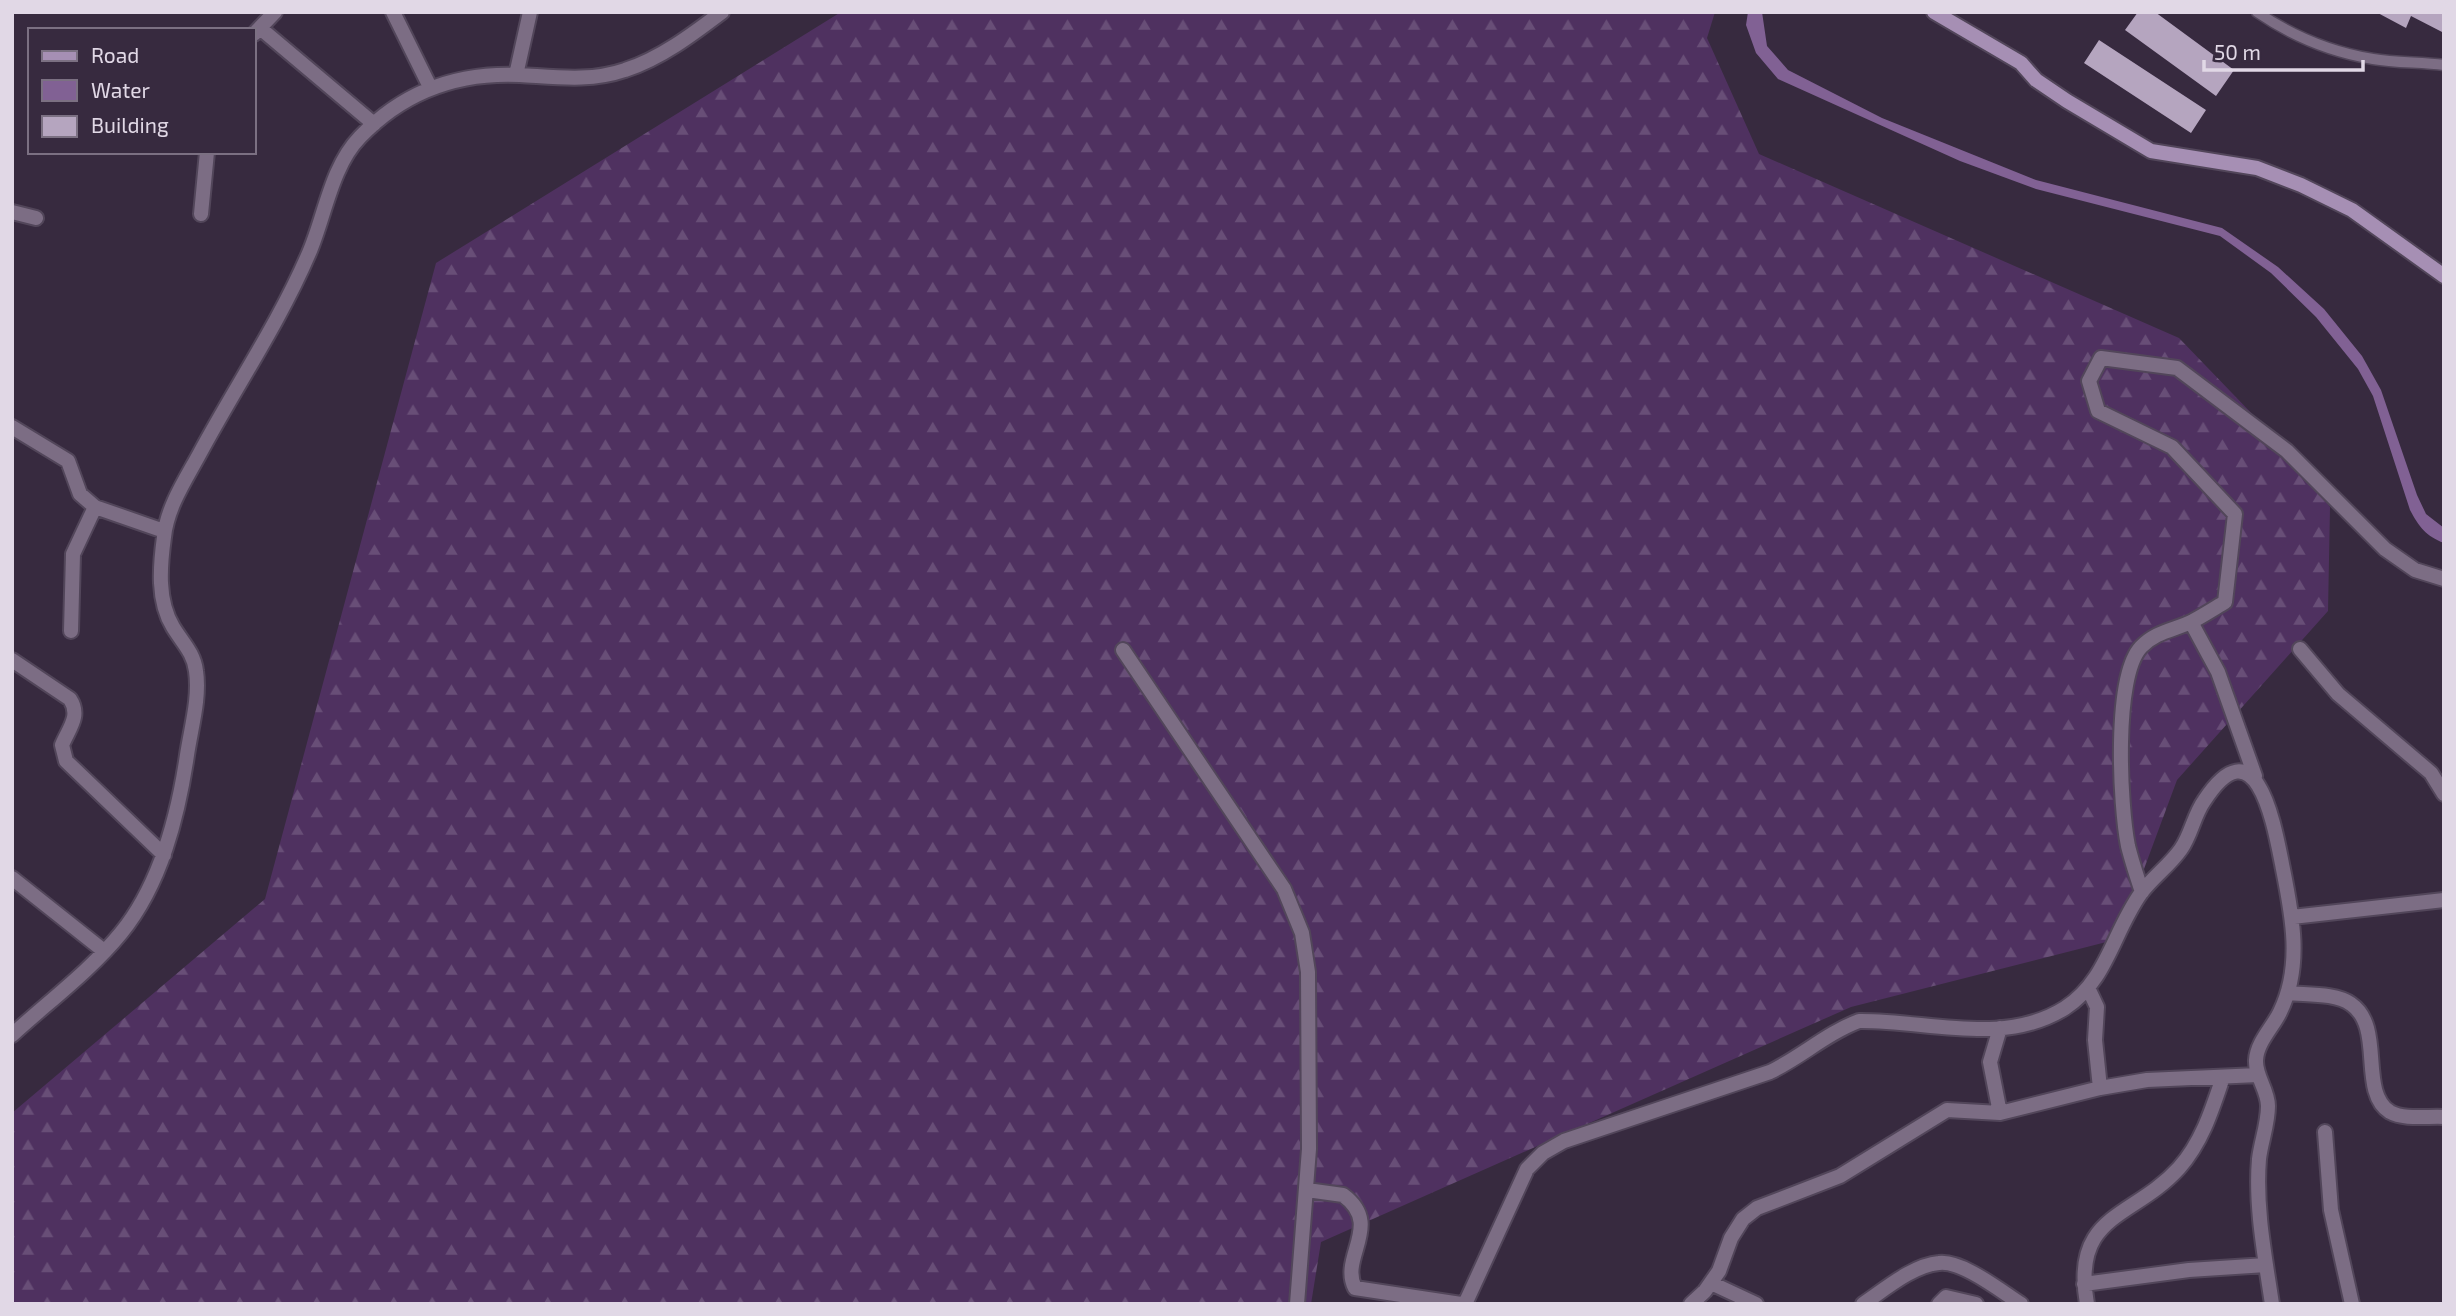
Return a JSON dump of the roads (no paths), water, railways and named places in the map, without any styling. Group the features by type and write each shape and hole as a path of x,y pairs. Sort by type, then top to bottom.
{"street":[{"path":"275,12 257,31 374,124"},
{"path":"393,12 429,87"},
{"path":"516,75 530,12"},
{"path":"1934,12 2021,63 2036,79 2067,101 2151,151 2257,168 2301,185 2352,210 2444,276"},
{"path":"12,1035 124,930 164,855 183,779 197,693 196,668 188,647 172,625 164,603 160,575 164,531 177,494 268,336 309,253 336,176 356,140 374,124 429,87 469,78 516,75 573,80 624,71 664,52 720,13"},
{"path":"201,214 207,154"},
{"path":"12,212 36,218"},
{"path":"2142,892 2128,846 2123,809 2123,704 2131,666 2140,648 2157,634 2191,622 2225,602 2235,514 2172,447 2098,411 2089,381 2101,358 2177,368 2287,451 2385,549 2416,570 2444,579"},
{"path":"12,427 68,461 80,494 95,507 164,531"},
{"path":"71,631 73,554 95,507"},
{"path":"2191,622 2218,672 2255,776 2263,789 2273,820 2292,917 2294,954 2288,993 2260,1045 2256,1060 2268,1106 2259,1158 2258,1198 2272,1304"},
{"path":"2300,649 2338,694 2431,773 2444,794"},
{"path":"1123,650 1284,889 1302,933 1308,972 1307,1190 1297,1304"},
{"path":"12,660 70,699 76,708 75,717 62,745 66,761 164,855"},
{"path":"1307,1190 1343,1195 1359,1213 1362,1224 1352,1279 1355,1288 1463,1304 1527,1169 1543,1153 1564,1141 1770,1072 1797,1059 1842,1027 1859,1021 2000,1028 2035,1022 2064,1008 2089,990 2142,892 2181,850 2202,803 2215,786 2227,776 2240,772 2255,776"},
{"path":"12,878 104,951"},
{"path":"2292,917 2444,900"},
{"path":"2089,990 2097,1007 2095,1040 2099,1088"},
{"path":"2288,993 2339,999 2351,1004 2362,1015 2368,1029 2375,1086 2381,1101 2390,1112 2444,1117"},
{"path":"2000,1028 1990,1062 2000,1113"},
{"path":"1691,1304 1719,1270 1731,1238 1743,1219 1757,1208 1840,1176 1947,1110 2000,1113 2099,1088 2147,1080 2258,1075"},
{"path":"2087,1304 2084,1284 2087,1256 2096,1234 2110,1218 2177,1170 2195,1147 2209,1120 2223,1077"},
{"path":"2325,1132 2331,1210 2351,1304"},
{"path":"1863,1304 1920,1270 1940,1262 1962,1268 2021,1304"},
{"path":"2084,1284 2189,1270 2266,1265"},
{"path":"1711,1283 1756,1304"},
{"path":"1939,1304 1946,1297 1954,1296 1976,1304"}],"lane":[{"path":"2257,12 2284,30 2333,49 2374,59 2444,65"}],"water":[{"path":"1748,12 1762,12 1767,46 1788,70 1882,118 2036,180 2222,228 2278,267 2324,309 2362,356 2381,390 2426,514 2444,528 2444,543 2424,530 2410,510 2373,396 2358,369 2316,317 2271,273 2220,236 2036,189 1960,161 1778,79 1756,53 1746,25"}]}
